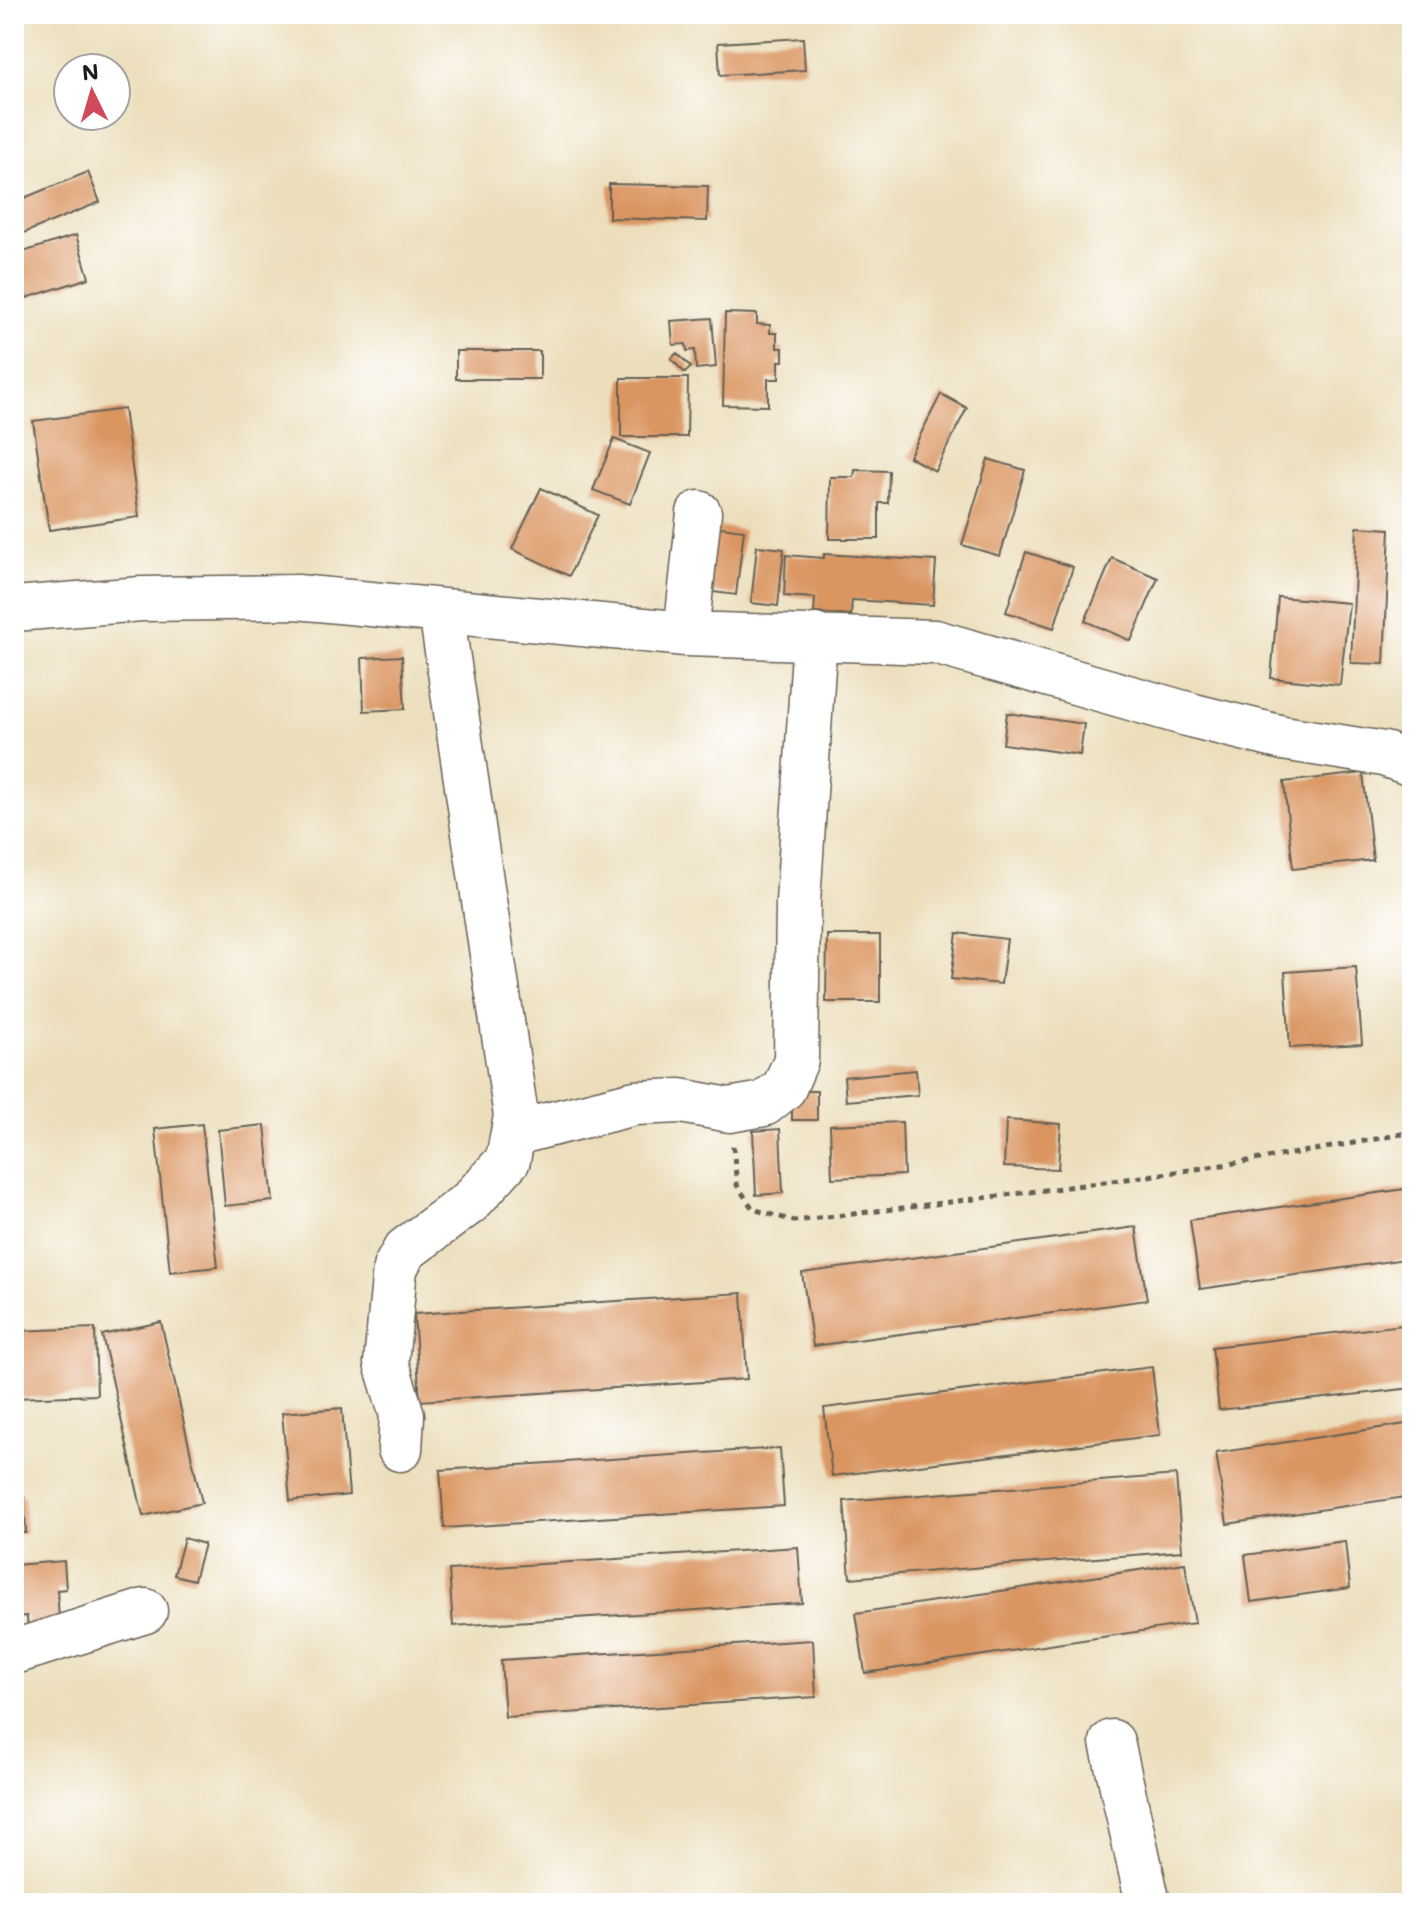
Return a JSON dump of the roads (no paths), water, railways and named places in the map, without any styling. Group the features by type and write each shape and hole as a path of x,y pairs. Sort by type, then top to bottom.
{"street":[{"path":"686,634 699,513"},
{"path":"14,609 142,599 297,597 686,634 935,642 1194,716 1283,738 1403,755"},
{"path":"400,1449 402,1415 386,1363 395,1268 405,1250 470,1202 508,1160 516,1116 480,855 441,611"},
{"path":"515,1133 635,1103 681,1101 729,1110 764,1104 784,1088 796,1060 798,902 815,636"},
{"path":"14,1652 145,1611"},
{"path":"1112,1742 1148,1903"}]}
